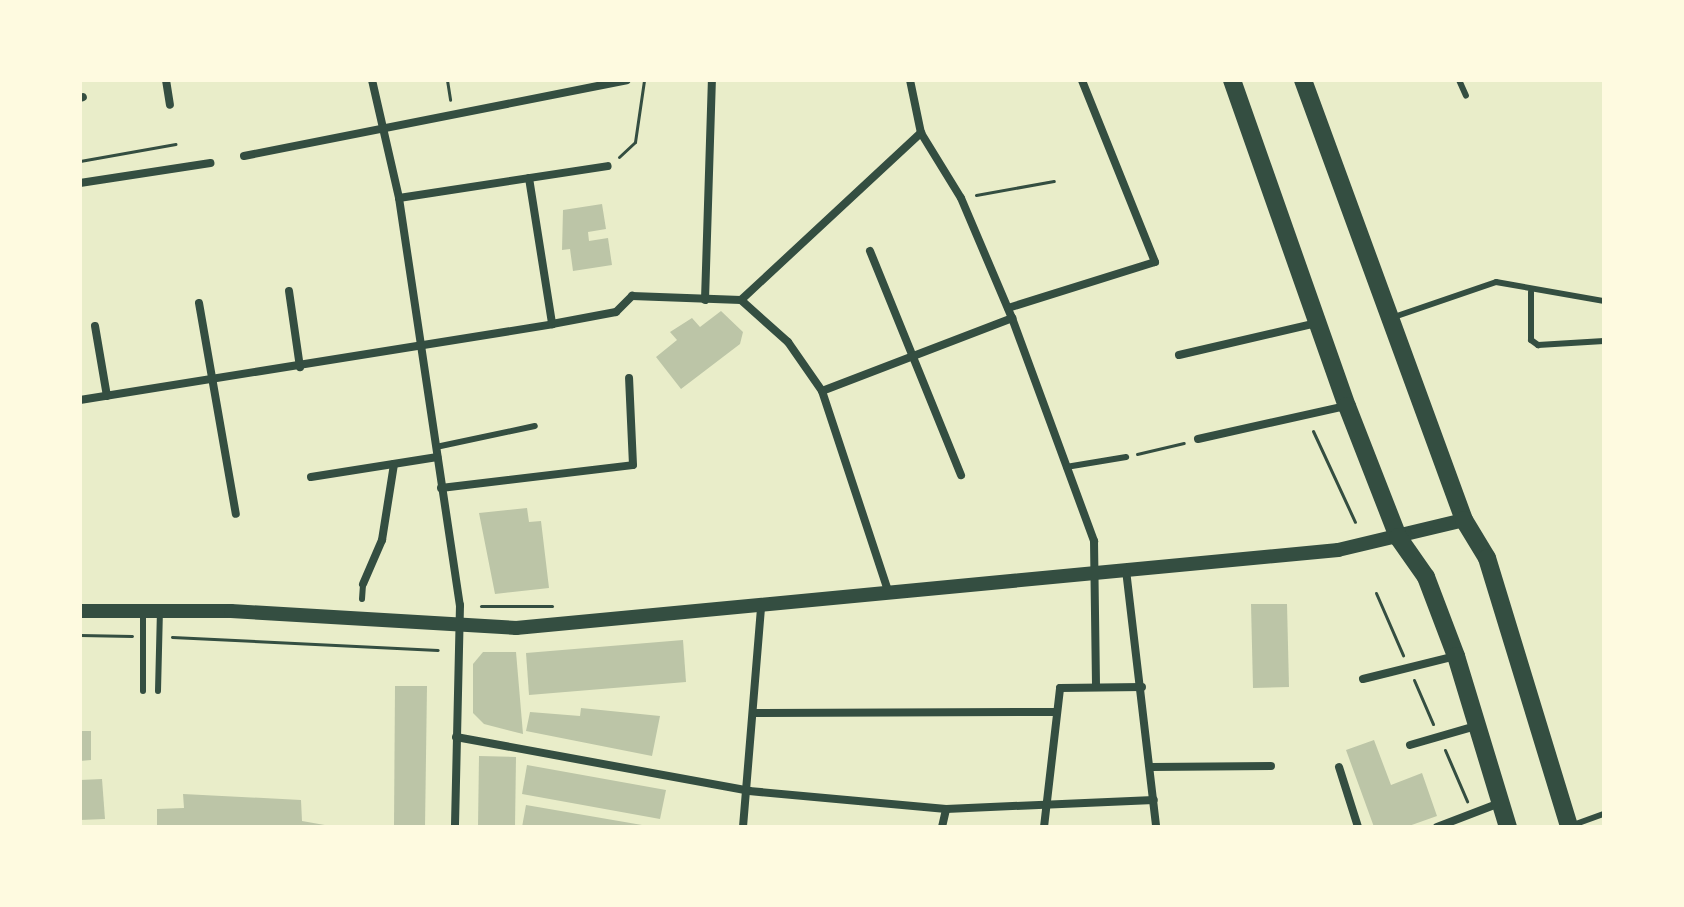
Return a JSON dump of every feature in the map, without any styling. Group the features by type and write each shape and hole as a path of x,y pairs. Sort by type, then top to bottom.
{"main road":[{"path":"1232,80 1347,406 1398,537 1426,577 1456,656 1481,725 1508,827"},
{"path":"1303,80 1464,520 1487,558 1569,827"}],"street":[{"path":"166,80 170,105"},
{"path":"372,80 379,129 399,198 424,349 459,627 455,827"},
{"path":"244,156 627,80"},
{"path":"705,300 712,80"},
{"path":"910,80 921,133 961,198 1012,318 1098,568 1096,687"},
{"path":"1008,308 1155,262 1082,80"},
{"path":"741,300 921,133"},
{"path":"80,183 210,163"},
{"path":"399,198 608,166"},
{"path":"529,178 552,324"},
{"path":"870,251 917,355 961,475"},
{"path":"289,291 300,367"},
{"path":"80,400 424,349 616,312 632,296 741,300 788,342 822,391 889,595"},
{"path":"199,303 236,514"},
{"path":"822,391 1012,318"},
{"path":"1179,355 1318,323"},
{"path":"95,326 107,396"},
{"path":"441,488 633,465 629,378"},
{"path":"1198,439 1347,406"},
{"path":"311,477 394,464 437,452"},
{"path":"363,584 382,540 394,464"},
{"path":"80,611 160,610 459,627 761,608 1098,568 1126,569 1398,537 1464,520"},
{"path":"1126,569 1156,827"},
{"path":"743,827 749,791 761,608"},
{"path":"1363,679 1456,656"},
{"path":"1044,827 1054,712 1060,688 1142,687"},
{"path":"754,713 1054,712"},
{"path":"1410,745 1481,725"},
{"path":"456,737 749,791 946,809 1154,800"},
{"path":"1151,767 1271,766"},
{"path":"1339,767 1358,827"},
{"path":"1437,827 1500,803"},
{"path":"942,827 946,809"}],"lane":[{"path":"1459,80 1466,96"},
{"path":"1390,318 1496,282 1531,292 1604,301"},
{"path":"1531,292 1531,340 1538,345 1604,341"},
{"path":"437,452 535,426"},
{"path":"1063,467 1126,457"},
{"path":"362,599 363,584"},
{"path":"158,691 160,610"},
{"path":"143,611 143,691"},
{"path":"1569,827 1604,814"}],"path":[{"path":"608,166 635,142 644,80"},
{"path":"80,161 175,144"},
{"path":"961,198 1054,181"},
{"path":"1313,431 1355,522"},
{"path":"1126,457 1198,439"},
{"path":"1376,593 1473,814"},
{"path":"80,635 143,637"},
{"path":"160,637 322,642 438,650"}],"building":[{"path":"602,204 606,229 588,232 589,241 608,238 612,265 573,271 570,249 562,250 563,210"},
{"path":"721,311 743,332 740,344 681,389 656,357 677,340 670,332 692,318 700,327"},
{"path":"527,508 529,522 541,521 549,588 495,594 479,513"},
{"path":"1251,604 1287,604 1289,687 1253,688"},
{"path":"683,640 686,682 529,695 526,653"},
{"path":"483,652 516,652 523,734 484,724 473,713 473,664"},
{"path":"395,686 427,686 425,827 394,827"},
{"path":"581,708 660,716 652,756 526,731 530,712 580,716"},
{"path":"80,731 91,731 91,760 80,761"},
{"path":"1374,740 1391,785 1422,773 1437,816 1406,827 1374,827 1346,750"},
{"path":"479,756 516,757 515,827 478,827"},
{"path":"527,765 666,790 660,819 522,794"},
{"path":"102,779 105,819 80,820 80,780"},
{"path":"183,794 301,800 302,821 336,827 157,827 157,809 184,808"},
{"path":"526,805 642,825 642,827 522,827"}]}
